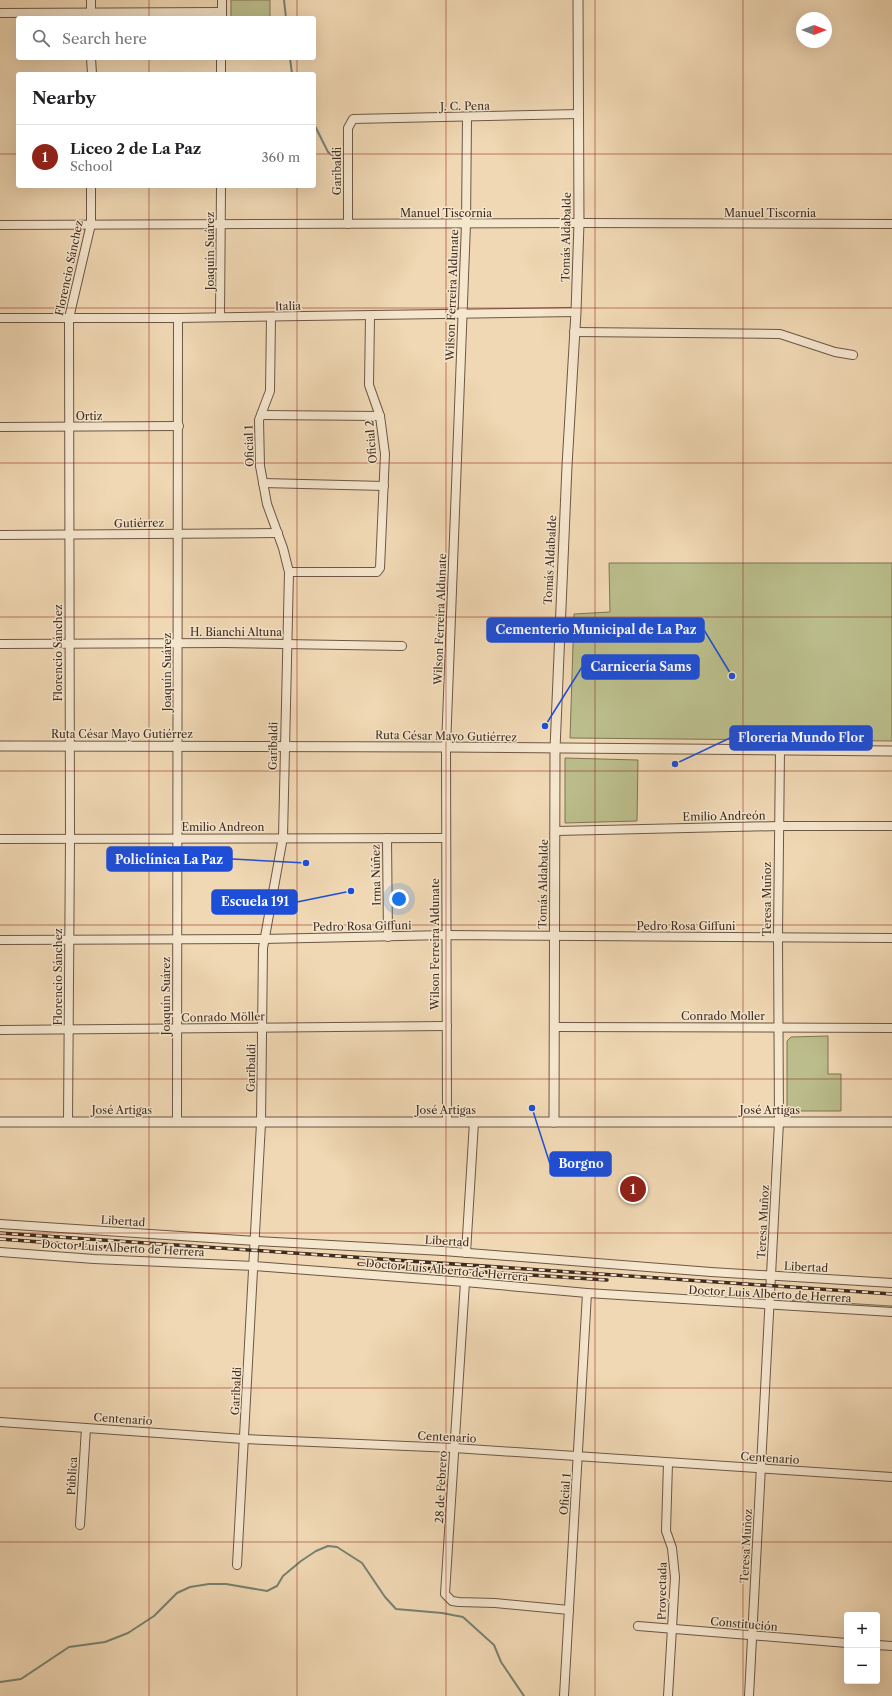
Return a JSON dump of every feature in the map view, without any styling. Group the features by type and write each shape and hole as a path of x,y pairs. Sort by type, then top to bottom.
{"street":[{"path":"91,0 91,15"},
{"path":"0,13 222,15 222,0"},
{"name":"Tomás Aldabalde","path":"554,1122 556,831 555,749 566,466 576,312 579,223 578,0"},
{"path":"91,60 92,72"},
{"path":"221,60 221,72"},
{"name":"J. C. Pena","path":"353,119 579,114"},
{"name":"Wilson Ferreira Aldunate","path":"447,1122 446,747 466,224 467,117"},
{"name":"Garibaldi","path":"348,224 348,128 353,119"},
{"name":"Florencio Sánchez","path":"68,1122 70,839 69,318 90,224 91,188"},
{"name":"Joaquín Suárez","path":"220,317 221,188"},
{"name":"Manuel Tiscornia","path":"0,225 579,223 892,224"},
{"name":"Italia","path":"0,318 370,316 576,312"},
{"name":"Oficial 2","path":"289,572 377,572 380,568 385,454 380,416 369,385 370,316"},
{"name":"Oficial 1","path":"271,317 270,391 259,420 258,436 260,466 267,504 288,562 289,572"},
{"name":"Joaquín Suárez","path":"177,1122 178,318"},
{"path":"574,332 780,334 835,352 853,355"},
{"path":"261,415 380,416"},
{"name":"Ortiz","path":"0,427 178,426"},
{"path":"263,483 384,486"},
{"name":"Gutiérrez","path":"0,535 278,533"},
{"name":"Garibaldi","path":"236,1565 256,1242 261,1123 263,939 283,837 286,644 289,572"},
{"name":"H. Bianchi Altuna","path":"0,644 178,643 402,646"},
{"name":"Ruta César Mayo Gutiérrez","path":"0,746 446,747 892,751"},
{"name":"Teresa Muñoz","path":"748,1696 753,1636 760,1469 772,1276 779,1122 780,1028 778,938 780,749"},
{"name":"Emilio Andreón","path":"556,831 779,826 892,826"},
{"name":"Emilio Andreon","path":"0,839 283,837 446,838"},
{"name":"Irma Núñez","path":"387,838 388,937"},
{"name":"Pedro Rosa Giffuni","path":"0,940 177,940 446,935 892,938"},
{"name":"Conrado Möller","path":"0,1030 447,1026"},
{"name":"Conrado Moller","path":"554,1027 892,1028"},
{"name":"José Artigas","path":"0,1122 892,1122"},
{"path":"466,1253 474,1122"},
{"name":"Libertad","path":"0,1224 256,1242 466,1253 772,1276 892,1283"},
{"name":"Doctor Luis Alberto de Herrera","path":"0,1252 94,1259 254,1266 587,1293 770,1306 892,1312"},
{"name":"28 de Febrero","path":"465,1282 445,1594 452,1601 459,1602 495,1603 569,1610"},
{"name":"Oficial 1","path":"564,1696 587,1293"},
{"name":"Centenario","path":"0,1422 244,1438 454,1448 892,1477"},
{"name":"Pública","path":"80,1525 86,1428"},
{"name":"Proyectada","path":"668,1463 666,1531 672,1548 675,1577 668,1696"},
{"name":"Constitución","path":"638,1626 844,1643"},
{"path":"880,1645 892,1646"}],"green space":[{"path":"231,0 270,0 270,16 231,16"},
{"path":"609,563 892,563 892,741 570,738 574,614 610,612"},
{"path":"565,758 638,760 637,821 565,823"},
{"path":"828,1036 828,1074 841,1074 841,1111 790,1111 787,1107 787,1041 791,1037"},
{"path":"793,1300 892,1306 892,1310 790,1303"}],"waterway":[{"path":"284,0 286,16"},
{"path":"290,60 292,72"},
{"path":"316,128 328,152 339,161"},
{"path":"0,1682 21,1679 69,1647 105,1642 128,1633 154,1616 177,1593 190,1587 209,1584 226,1584 267,1591 277,1586 283,1576 301,1561 316,1551 328,1546 337,1547 362,1563 385,1597 396,1609 442,1613 463,1617 494,1645 501,1662 524,1696"}],"railway":[{"path":"0,1233 892,1294"},
{"path":"0,1239 108,1247"},
{"path":"359,1264 607,1280"}],"place":[{"name":"Cementerio Municipal de La Paz","path":"732,676"},
{"name":"Carnicería Sams","path":"545,726"},
{"name":"Floreria Mundo Flor","path":"675,764"},
{"name":"Policlínica La Paz","path":"306,863"},
{"name":"Escuela 191","path":"351,891"},
{"name":"Borgno","path":"532,1108"},
{"name":"Liceo 2 de La Paz","path":"633,1189"}]}
